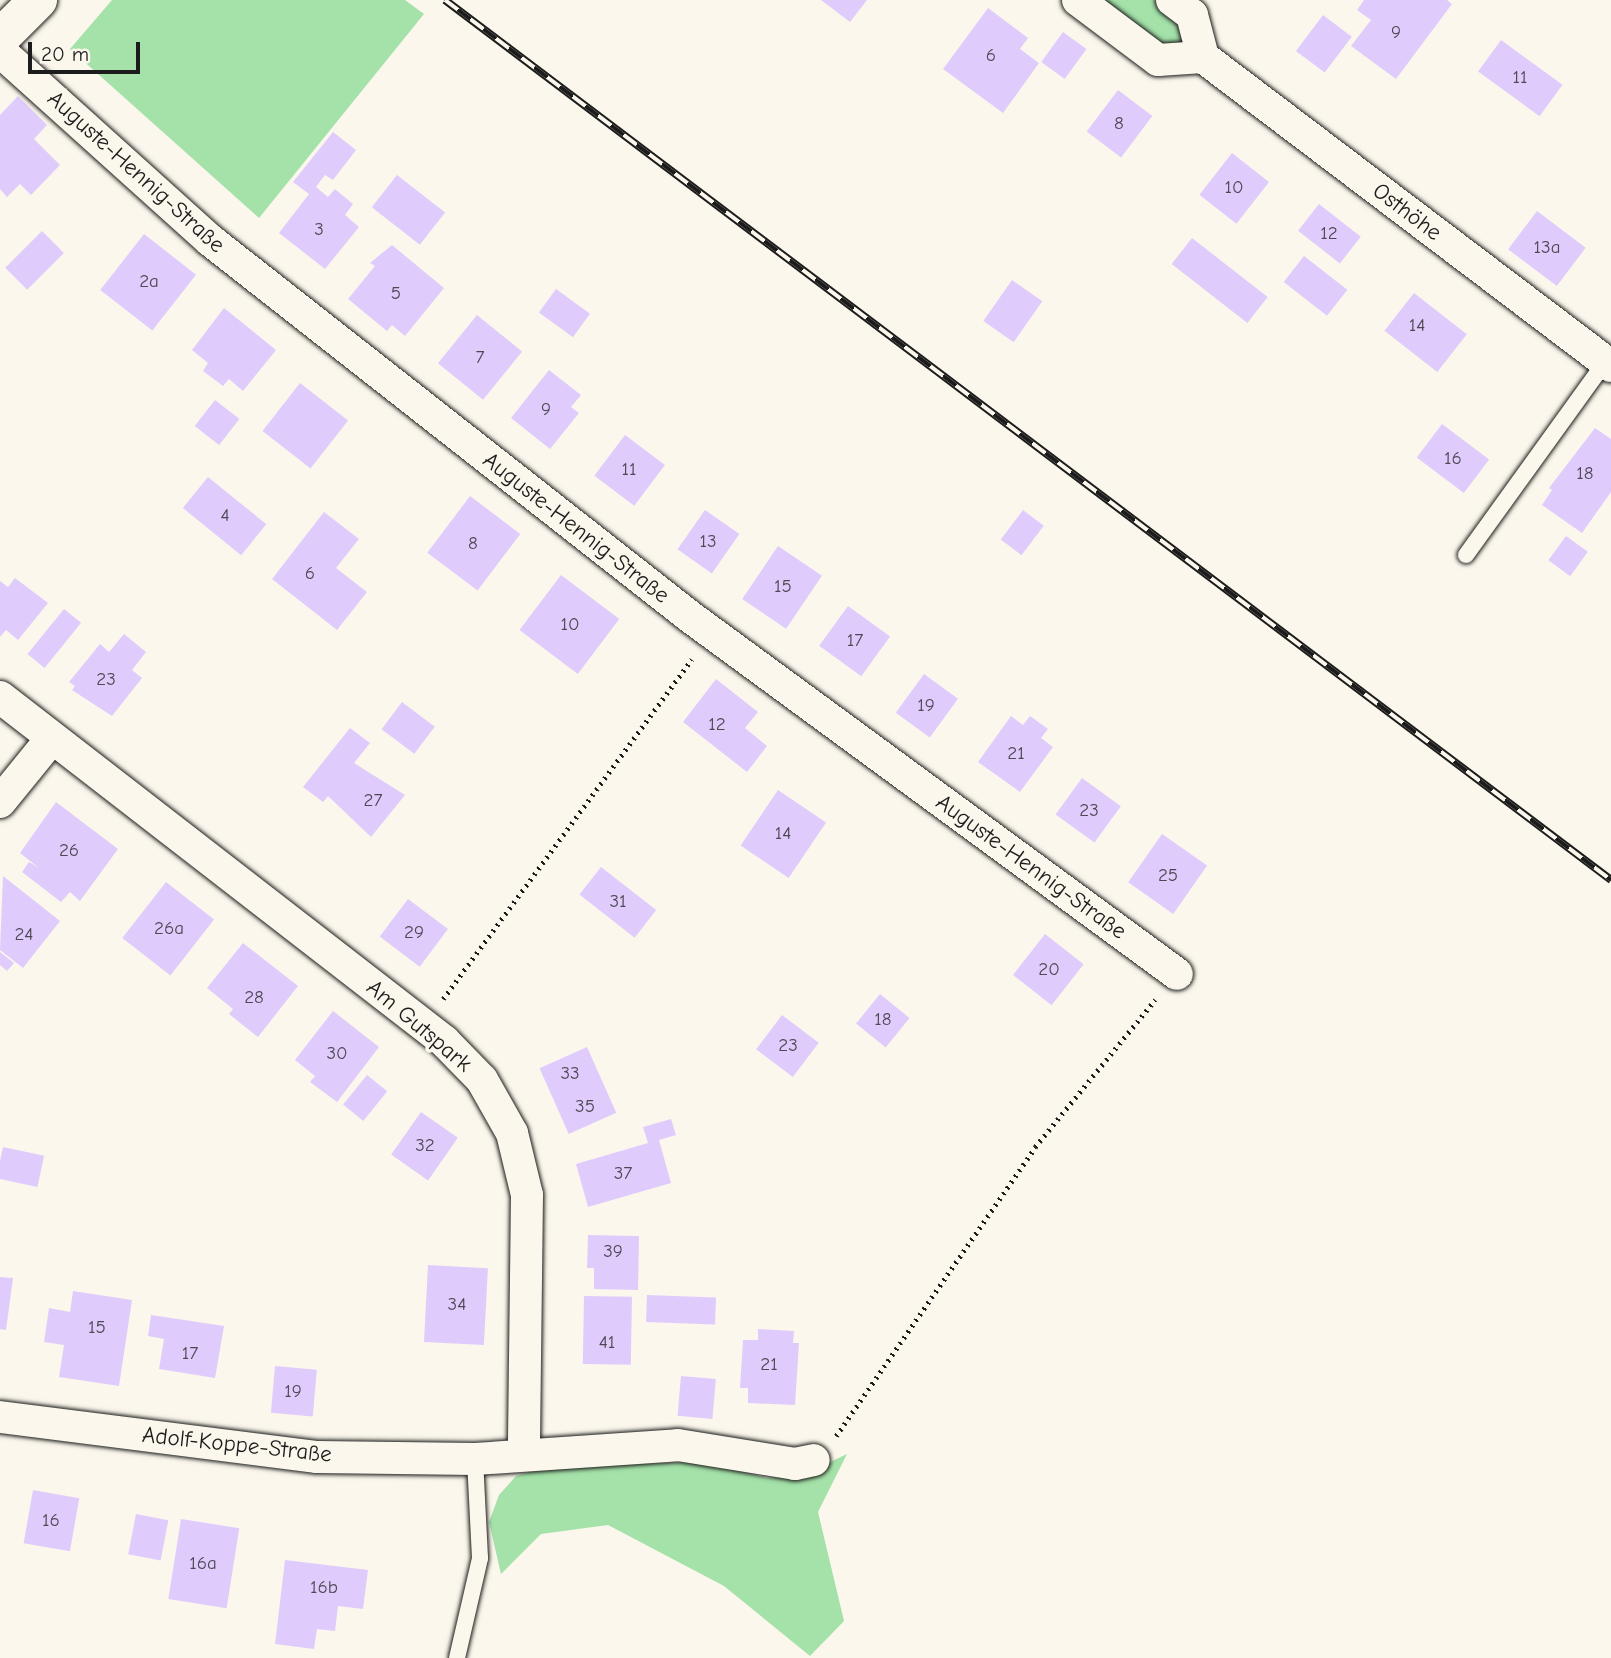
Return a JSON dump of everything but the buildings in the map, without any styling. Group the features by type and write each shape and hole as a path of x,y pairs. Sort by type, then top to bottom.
{"street":[{"path":"0,37 38,0"},
{"path":"1079,0 1158,60 1203,57 1192,15 1171,0"},
{"name":"Auguste-Hennig-Straße","path":"0,51 211,241 711,633 1177,974"},
{"name":"Osthöhe","path":"1203,57 1609,361"},
{"name":"Am Gutspark","path":"0,697 424,1025 482,1080 500,1106 521,1158 529,1234 524,1454"},
{"path":"0,802 52,738"},
{"name":"Adolf-Koppe-Straße","path":"0,1417 317,1457 475,1459 678,1445 795,1464 814,1460"}],"lane":[{"path":"1466,555 1609,361"},
{"path":"457,1658 480,1558 475,1459"}],"path":[{"path":"424,1025 711,633"},
{"path":"814,1460 829,1448 1035,1147 1177,974"}],"green space":[{"path":"112,0 405,0 424,14 259,218 70,49"},
{"path":"1099,0 1154,0 1179,18 1185,43 1170,49"},
{"path":"847,1454 818,1512 844,1621 810,1656 724,1586 608,1525 541,1534 501,1574 489,1522 499,1495 516,1476 548,1466 704,1462 767,1478 803,1475"}],"railway":[{"path":"445,0 1611,880"}]}
